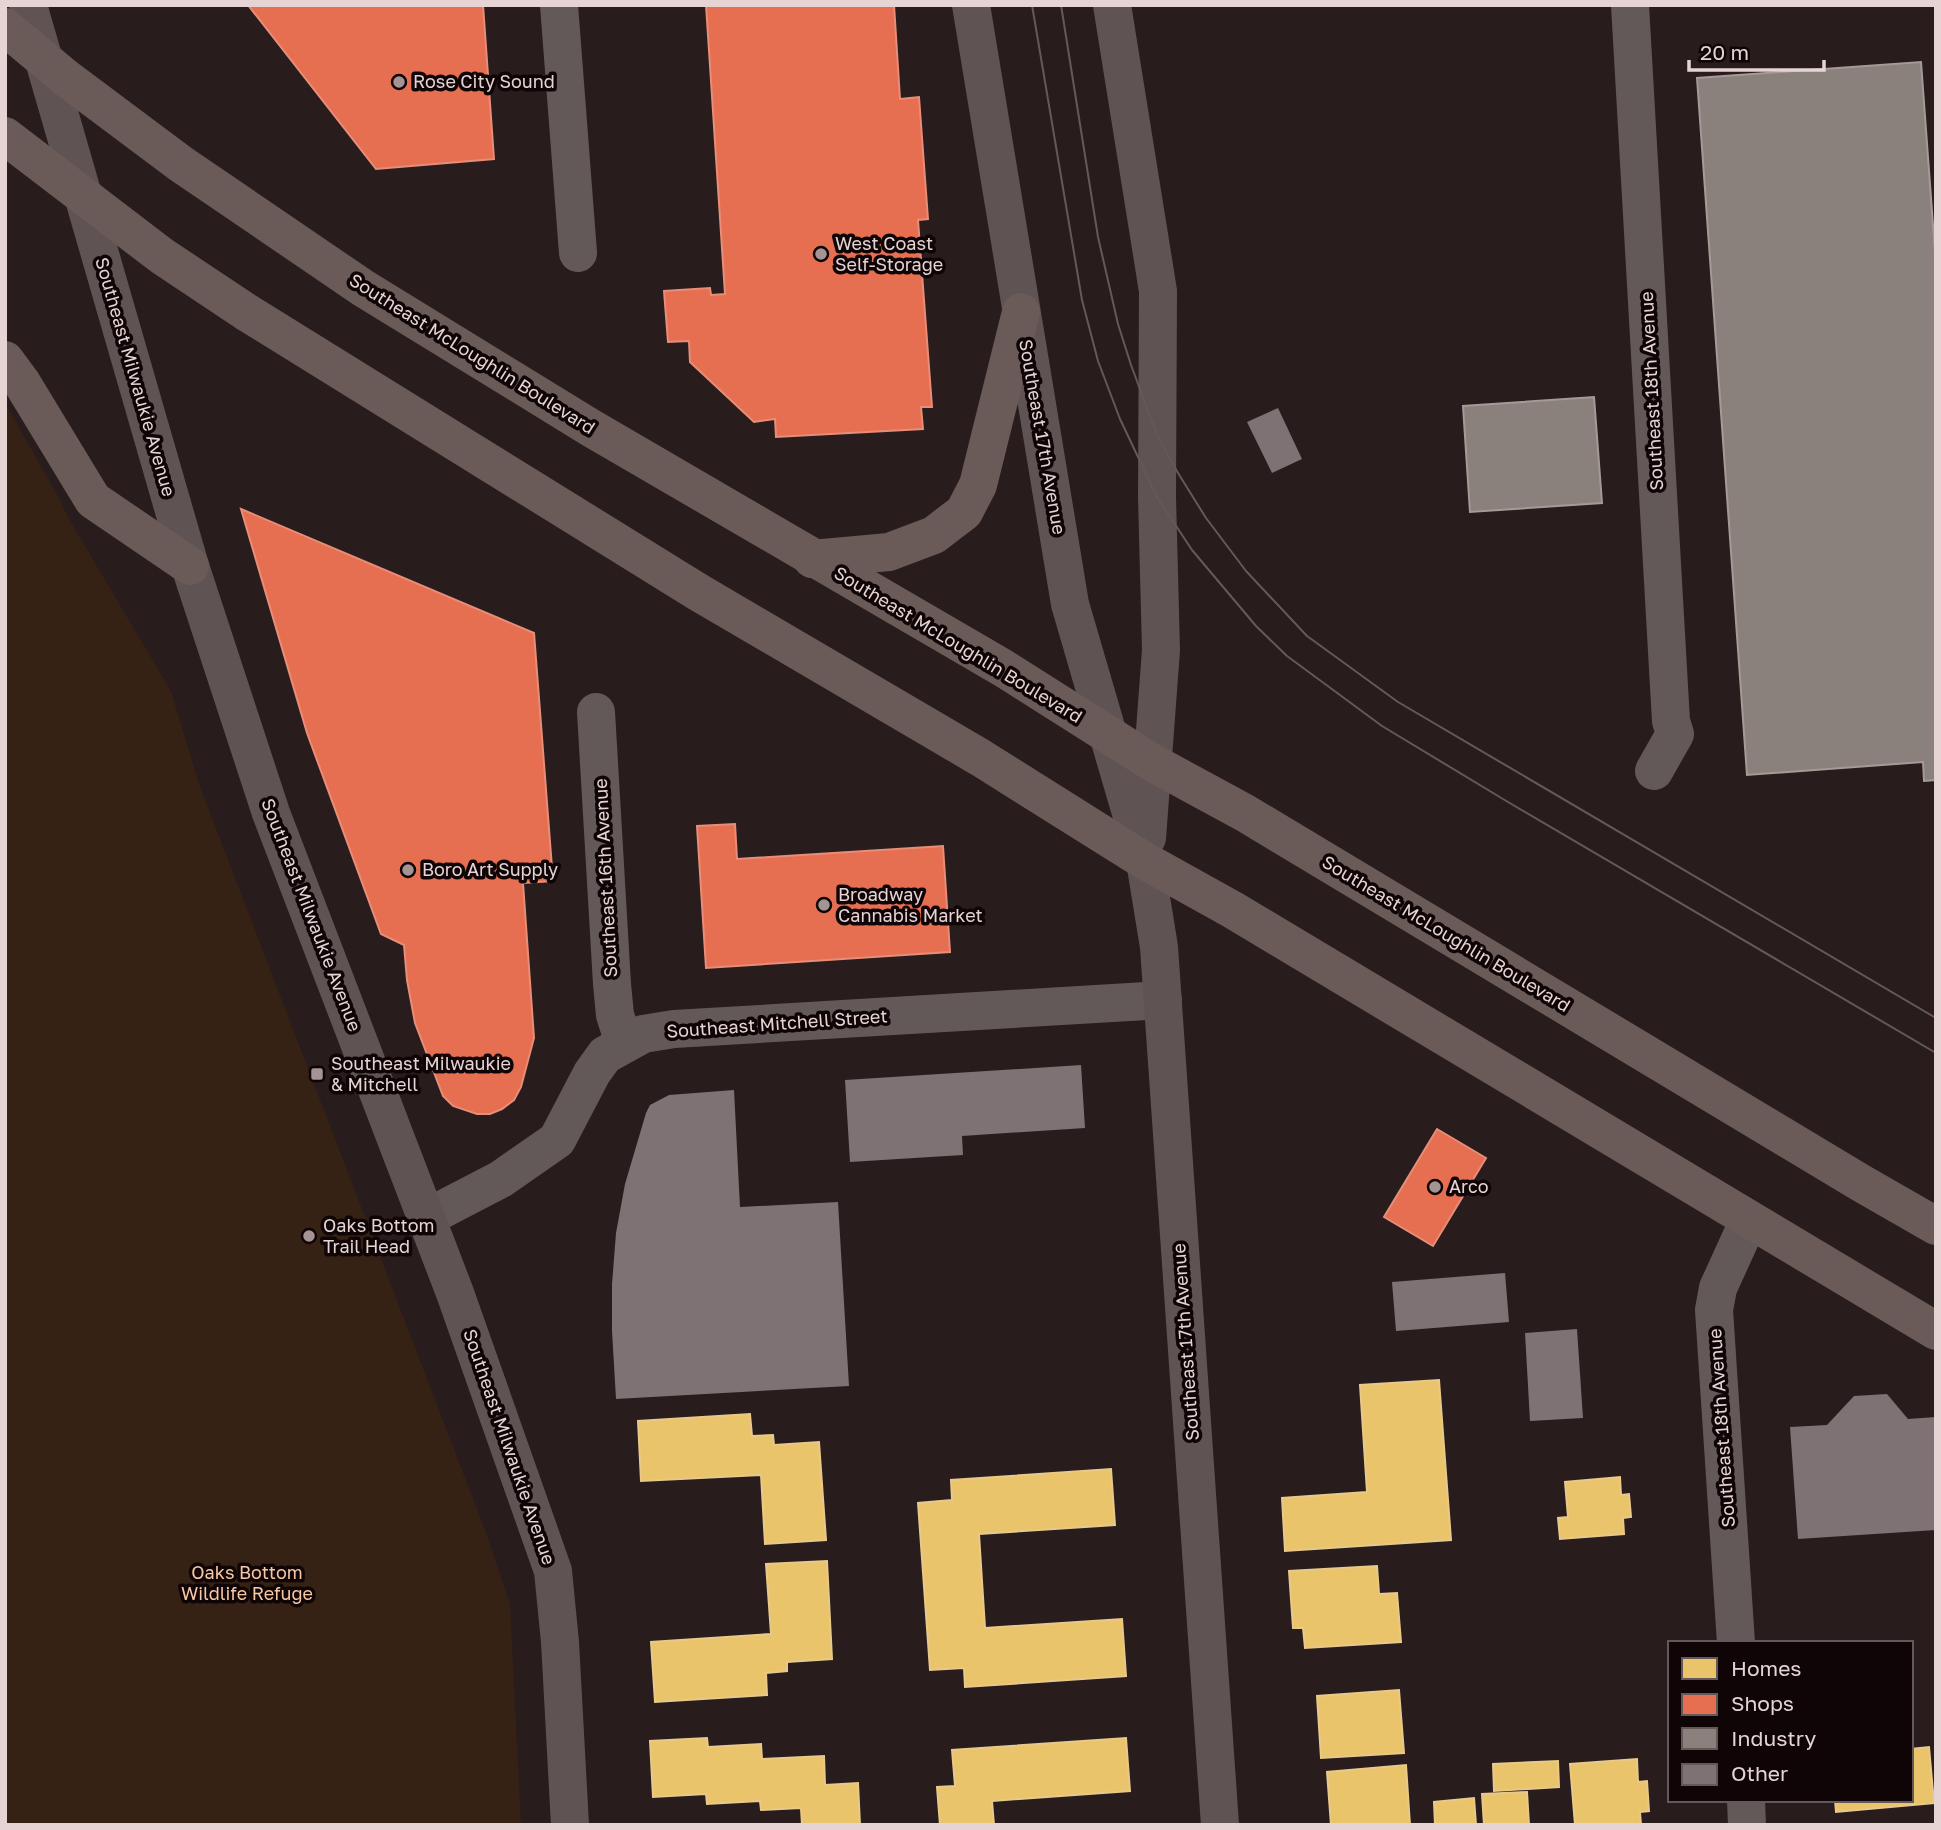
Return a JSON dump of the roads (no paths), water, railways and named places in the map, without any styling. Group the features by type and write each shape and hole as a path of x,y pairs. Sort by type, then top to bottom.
{"highway":[{"name":"Southeast McLoughlin Boulevard","path":"5,27 66,78 181,164 363,288 591,428 1003,668 1153,763 1245,813 1936,1226"},
{"path":"5,136 162,256 246,312 698,592 981,758 1145,861 1233,910 1936,1331"},
{"path":"812,559 889,552 934,535 964,512 978,485 1021,312"},
{"path":"5,360 22,383 93,500 190,566"}],"street":[{"name":"Southeast Milwaukie Avenue","path":"28,5 190,566 271,813 426,1218 553,1571 560,1642 570,1825"},
{"path":"559,5 579,253"},
{"name":"Southeast 17th Avenue","path":"971,5 1070,604 1145,861 1159,947 1220,1825"},
{"name":"Southeast 17th Avenue","path":"1112,5 1158,291 1157,497 1161,650 1145,861"},
{"name":"Southeast 18th Avenue","path":"1630,5 1670,707 1675,734 1654,771"},
{"name":"Southeast 16th Avenue","path":"596,712 614,1005 624,1042"},
{"name":"Southeast Mitchell Street","path":"426,1218 501,1179 557,1140 605,1055 624,1042 643,1034 674,1028 1163,1000"},
{"name":"Southeast 18th Avenue","path":"1737,1641 1714,1310 1718,1288 1749,1220"},
{"path":"1746,1802 1747,1825"}],"tram line":[{"path":"1032,5 1082,300 1098,361 1120,419 1157,497 1192,550 1256,626 1287,656 1382,726 1936,1053"},
{"path":"1061,5 1098,237 1118,324 1131,365 1157,435 1178,473 1206,518 1246,571 1307,636 1398,702 1936,1018"}],"place":[{"name":"Rose City Sound","path":"399,82"},
{"name":"West Coast Self-Storage","path":"821,254"},
{"name":"Boro Art Supply","path":"408,870"},
{"name":"Broadway Cannabis Market","path":"824,905"},
{"name":"Southeast Milwaukie & Mitchell","path":"317,1074"},
{"name":"Arco","path":"1435,1187"},
{"name":"Oaks Bottom Trail Head","path":"309,1236"}],"park label":[{"name":"Oaks Bottom Wildlife Refuge","path":"247,1583"}]}
